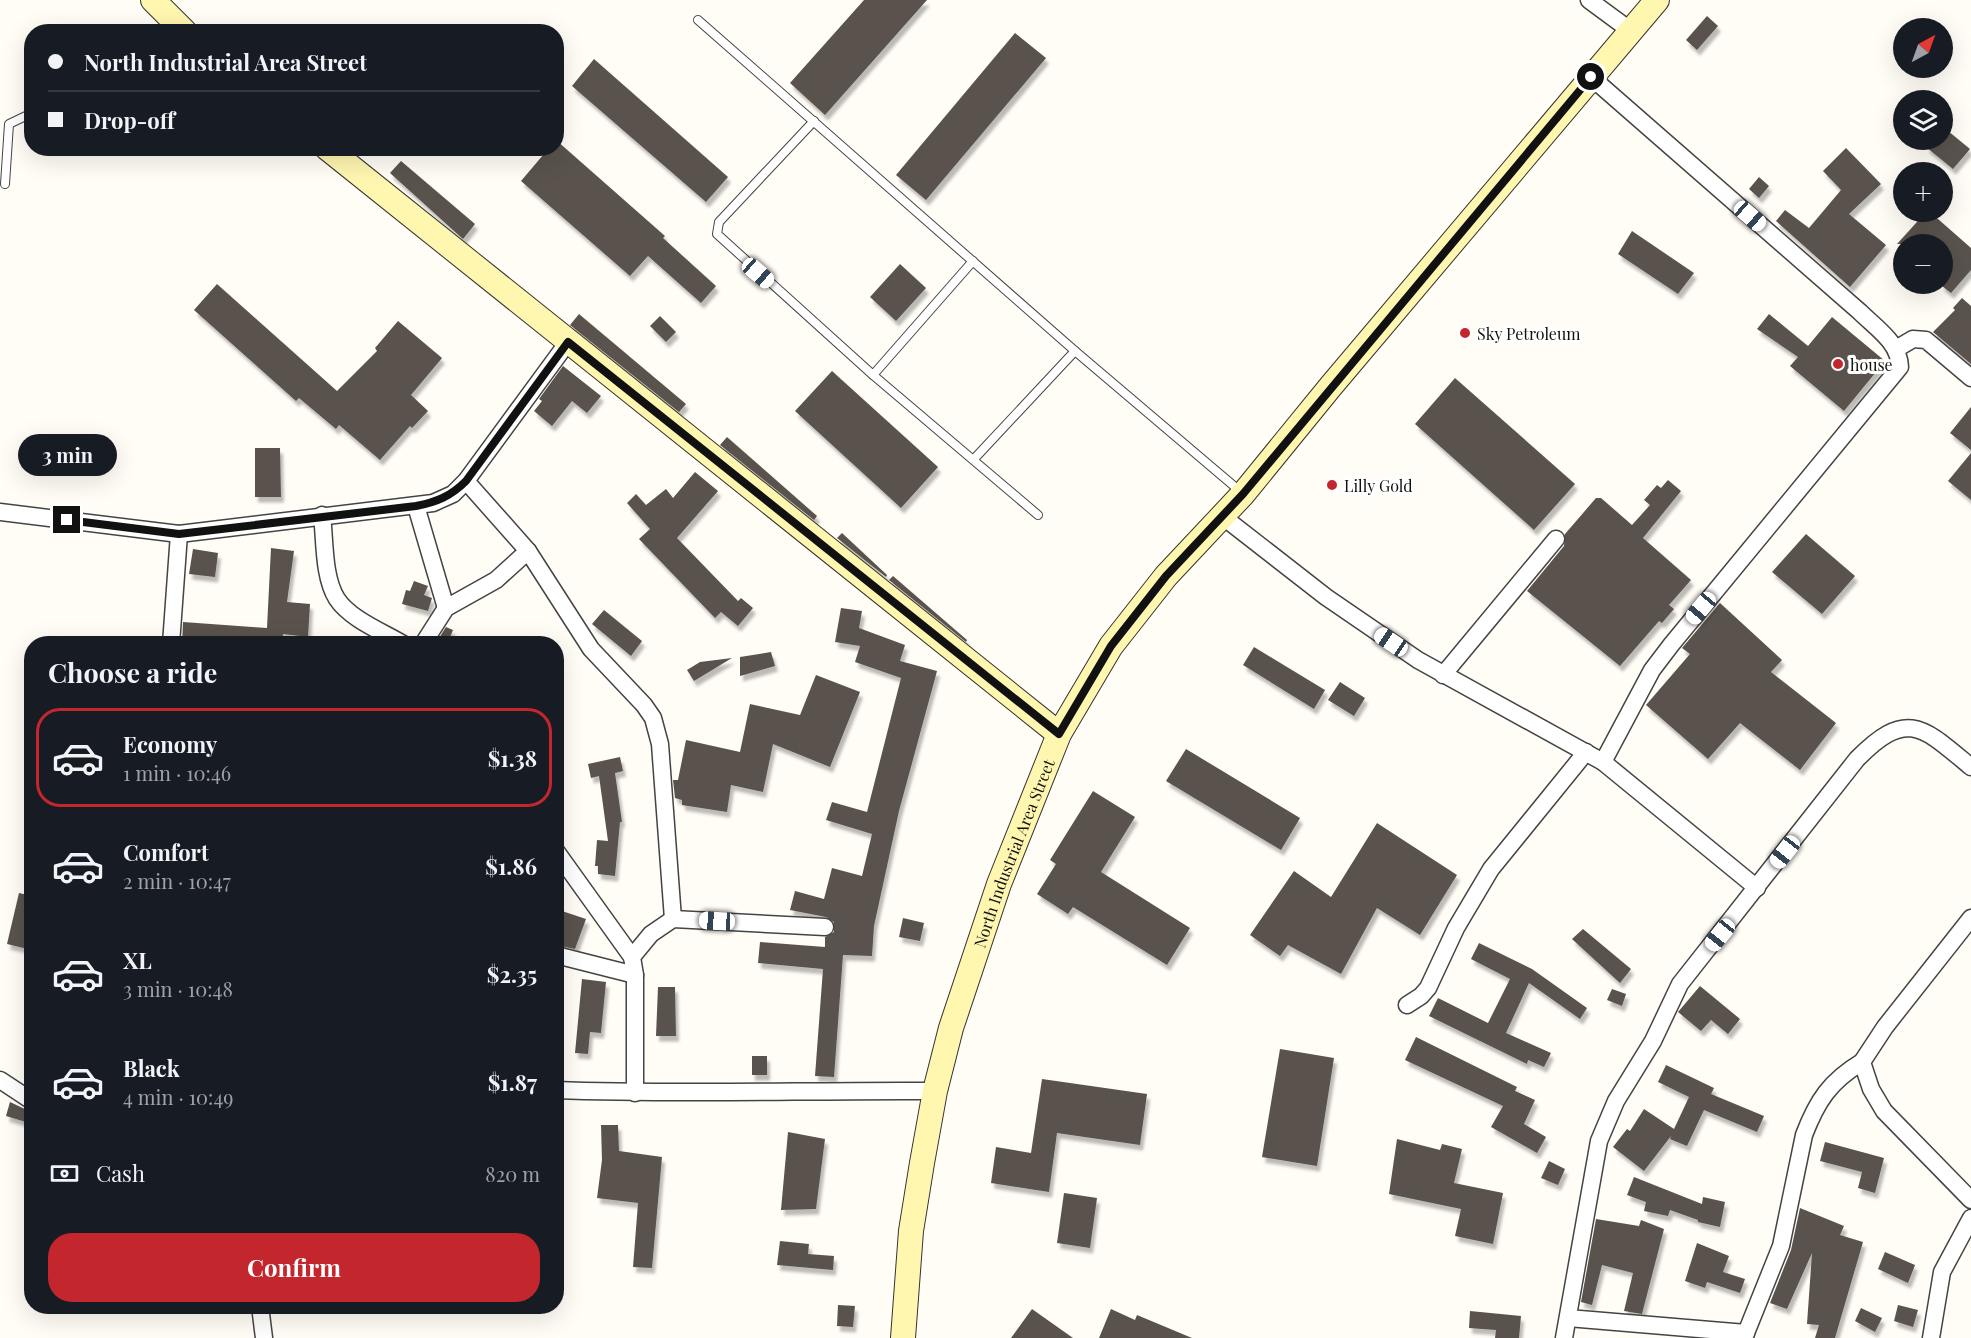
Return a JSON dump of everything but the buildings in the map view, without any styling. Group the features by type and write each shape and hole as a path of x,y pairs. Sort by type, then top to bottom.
{"main road":[{"path":"153,0 177,24"},
{"name":"North Industrial Area Street","path":"903,1338 911,1231 935,1091 976,949 1059,734 1111,646 1166,576 1243,494 1657,0"},
{"path":"337,156 1059,734"}],"street":[{"path":"1589,0 1631,31"},
{"path":"1591,77 1860,312 1896,349 1900,359 1898,371 1652,670 1603,762"},
{"path":"1896,349 1913,339 1926,340 1971,378"},
{"path":"0,512 179,534 322,515 416,506 448,497 466,481 568,342"},
{"path":"466,481 528,551 591,649 606,667 629,688 653,718 660,744 673,919"},
{"path":"416,506 446,608"},
{"path":"322,515 331,586 338,601 355,615 390,636"},
{"path":"1222,516 1335,603 1443,675 1603,762 1757,888"},
{"path":"172,636 179,534"},
{"path":"1443,675 1556,539"},
{"path":"428,636 446,608 496,580 528,551"},
{"path":"1564,1338 1586,1225 1593,1172 1607,1119 1653,1041 1680,984 1857,759 1878,738 1898,728 1926,732 1971,767"},
{"path":"1407,1005 1421,996 1428,988 1456,928 1491,868 1586,752"},
{"path":"564,863 632,957 635,975 635,1093"},
{"path":"1568,1318 1745,1335 1781,1246 1804,1135 1810,1118 1834,1081 1862,1062 1885,1027 1971,918"},
{"path":"632,957 651,934 673,919 825,927"},
{"path":"564,958 635,975"},
{"path":"1862,1062 1871,1089 1884,1111 1971,1200"},
{"path":"0,1080 24,1096"},
{"path":"564,1090 635,1093 803,1089 935,1091"},
{"path":"1931,1338 1942,1272 1971,1218"},
{"path":"261,1314 264,1338"}],"lane":[{"path":"698,20 1075,351 1243,494"},
{"path":"5,184 9,124 24,117"},
{"path":"814,121 719,222 717,234 873,375 1038,515"},
{"path":"873,375 973,261"},
{"path":"974,459 1075,351"}],"place":[{"name":"Sky Petroleum","path":"1465,333"},
{"name":"house","path":"1838,364"},
{"name":"Lilly Gold","path":"1332,485"}],"route":[{"path":"67,520 179,534 433,503 453,494 466,481 568,342 985,678 1059,734 1111,646 1166,576 1243,494 1591,77"}]}
